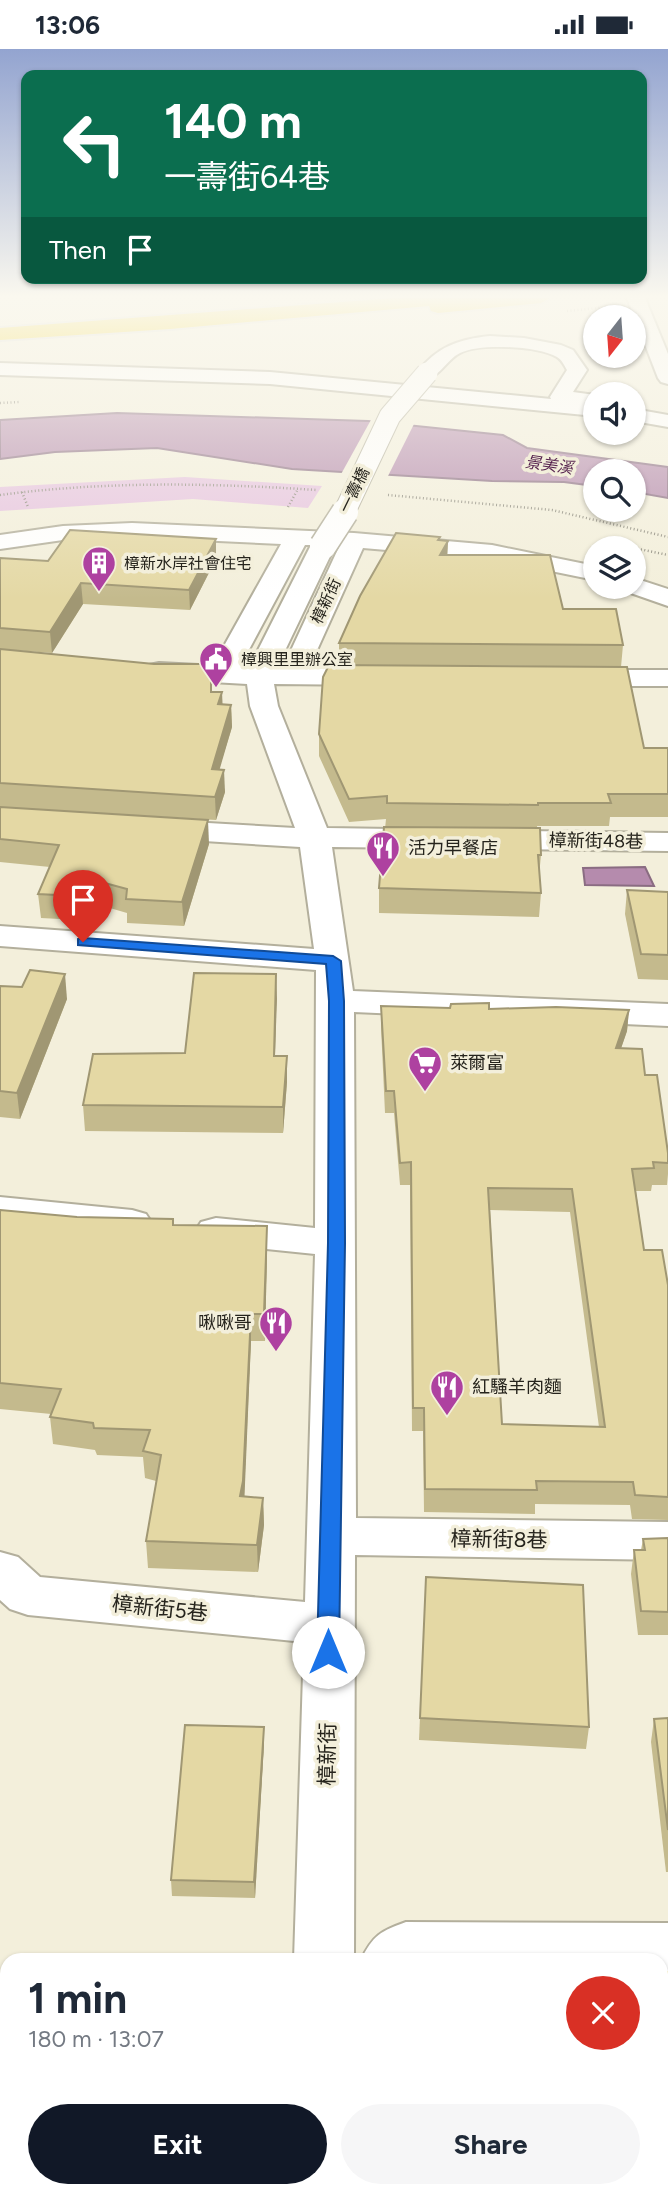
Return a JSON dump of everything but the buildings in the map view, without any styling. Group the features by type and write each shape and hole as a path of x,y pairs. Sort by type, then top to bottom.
{"street":[{"name":"一壽橋","path":"259,675 323,546 344,513 390,416 405,398"},
{"path":"476,398 583,409"},
{"path":"646,417 668,421"},
{"path":"0,542 63,533 132,530 354,540 492,552 583,571"},
{"path":"259,675 229,662 298,538"},
{"name":"樟新街","path":"259,675 298,664 354,540"},
{"path":"646,590 668,598"},
{"path":"133,669 259,675 396,677"},
{"path":"259,675 264,706 315,838"},
{"path":"548,678 668,678"},
{"name":"樟新街48巷","path":"121,827 315,838 668,842"},
{"name":"樟新街","path":"315,838 335,981 336,1243 324,1953"},
{"path":"0,936 666,1024"},
{"path":"0,1210 336,1243"},
{"name":"樟新街8巷","path":"329,1536 668,1541"},
{"name":"樟新街5巷","path":"0,1571 28,1595 328,1624"},
{"path":"401,1953 406,1949 668,1951"}],"path":[{"path":"283,516 298,489"},
{"path":"22,492 32,516"},
{"path":"646,550 668,555"}],"shaded area":[{"path":"185,477 322,486 308,508 193,499 0,511 0,487"}],"water":[{"name":"景美溪","path":"117,413 368,421 503,435 527,448 609,459 583,459 583,484 292,469 157,448 55,452 0,459 0,420"},
{"path":"646,464 668,467 668,498 646,494"},
{"path":"645,867 654,886 585,885 583,868"}],"pier":[{"path":"372,418 415,422 387,478 340,476"}],"place":[{"name":"樟新水岸社會住宅","path":"99,593"},
{"name":"樟興里里辦公室","path":"216,689"},
{"name":"活力早餐店","path":"383,878"},
{"name":"萊爾富","path":"425,1093"},
{"name":"啾啾哥","path":"276,1353"},
{"name":"紅騷羊肉麵","path":"447,1417"}],"route":[{"path":"83,942 333,961 336,1001 336,1243 328,1652"}]}
